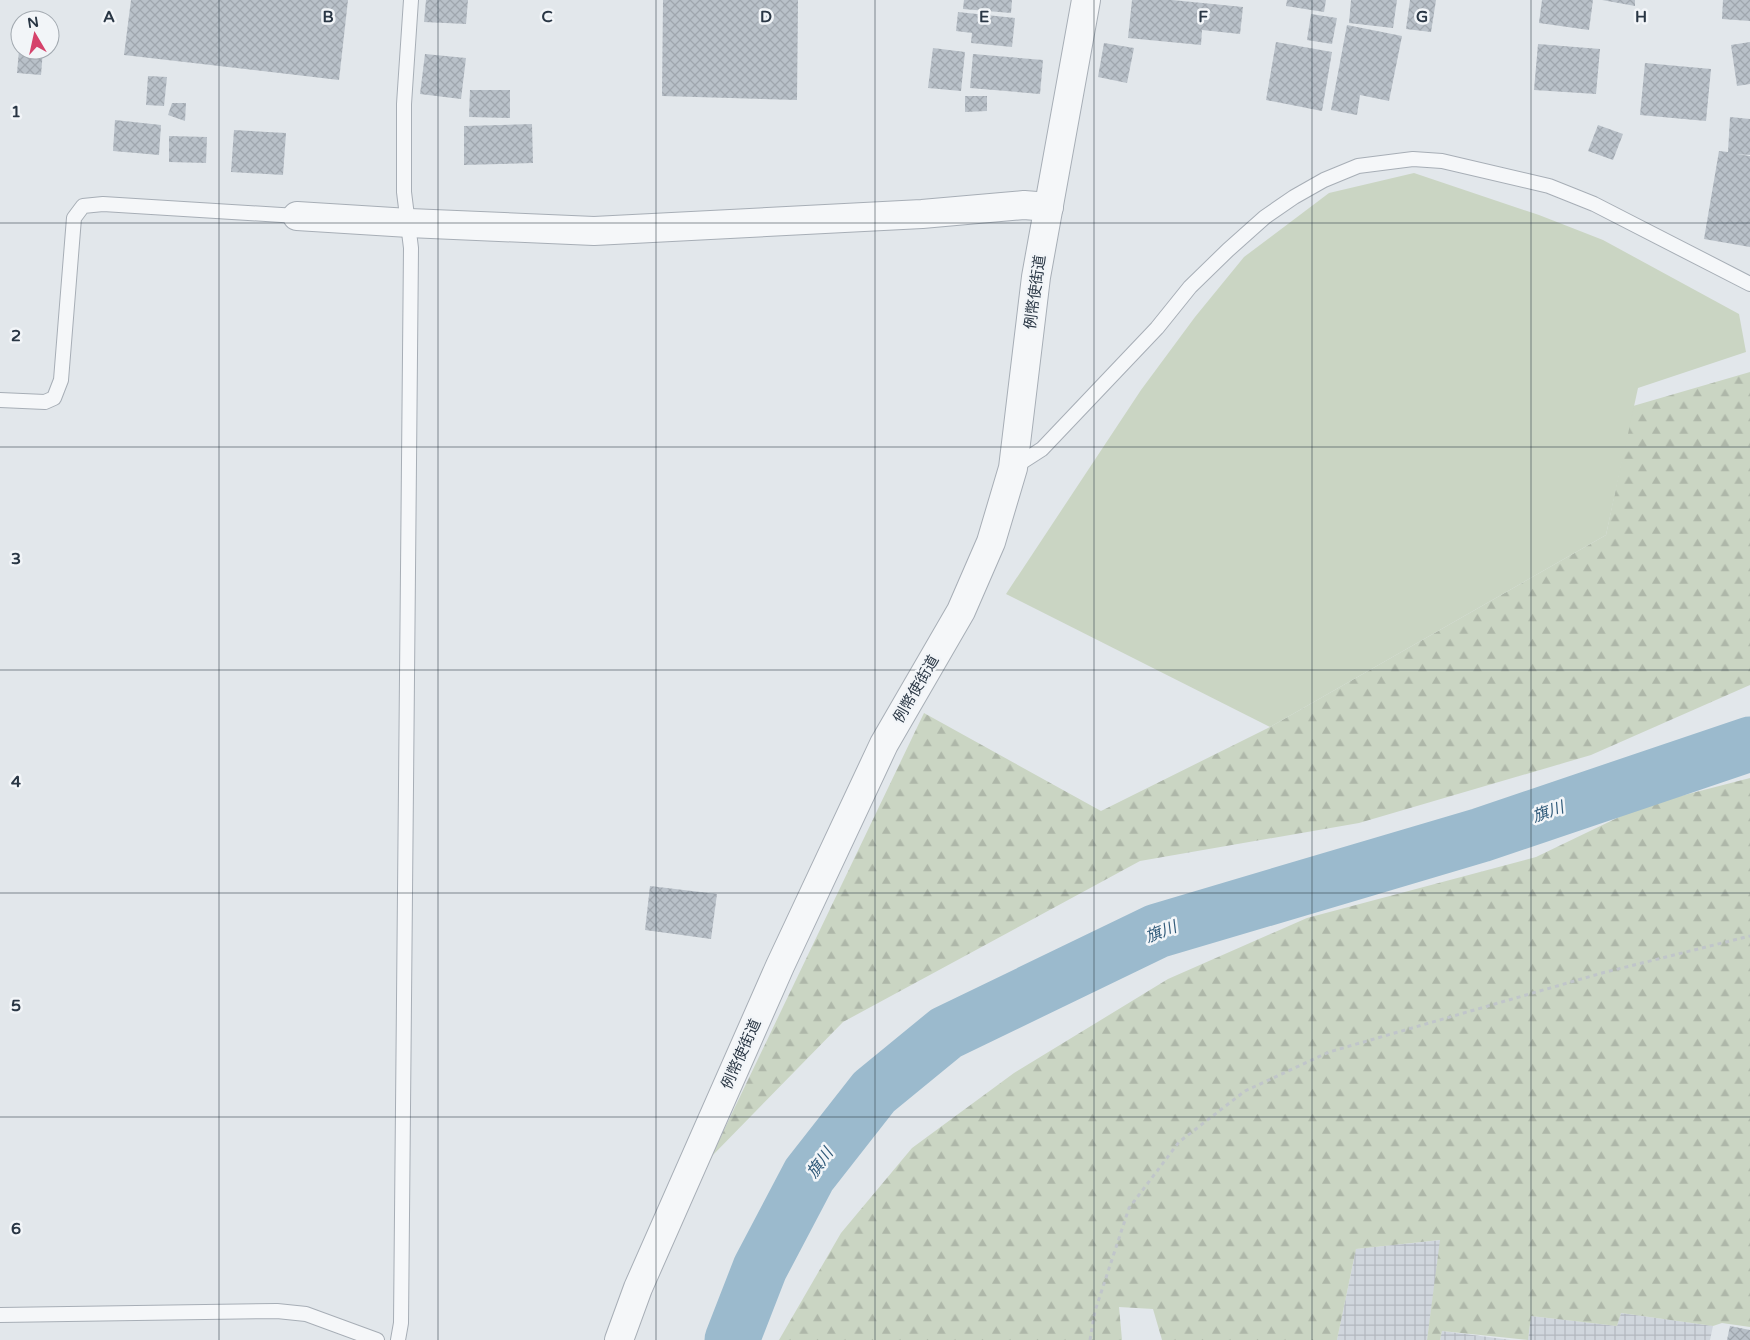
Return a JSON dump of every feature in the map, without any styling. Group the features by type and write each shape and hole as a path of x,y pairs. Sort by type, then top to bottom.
{"street":[{"name":"例幣使街道","path":"619,1340 638,1288 780,966 871,770 961,611 991,542 1013,468 1036,277 1086,0"},
{"path":"297,216 594,231 922,214 1024,205 1049,207"}],"lane":[{"path":"398,1340 402,1313 411,258 409,223 404,192 404,104 411,0"},
{"path":"1013,468 1042,448 1157,328 1190,287 1265,217 1294,197 1324,180 1358,166 1413,159 1442,161 1549,186 1603,208 1750,284"},
{"path":"0,400 44,402 54,398 58,389 61,380 74,218 83,206 103,204 297,216"},
{"path":"0,1316 277,1310 306,1314 377,1340"}],"path":[{"path":"1090,1340 1095,1311 1129,1208 1179,1142 1245,1091 1329,1052 1602,973 1750,936"}],"shaded area":[{"path":"1441,1240 1427,1340 1337,1340 1356,1249"},
{"path":"1621,1313 1713,1326 1710,1340 1528,1340 1531,1316 1617,1326"},
{"path":"1442,1331 1511,1340 1440,1340"}],"green space":[{"path":"1414,173 1539,215 1603,240 1739,314 1746,352 1638,388 1606,535 1270,727 1006,594 1141,390 1195,317 1244,257 1329,193"},
{"path":"1750,372 1750,685 1591,755 1359,823 1140,861 843,1022 711,1157 924,713 1101,811 1270,727 1606,535 1633,406"},
{"path":"1750,778 1750,1327 1722,1323 1713,1326 1621,1313 1617,1326 1531,1316 1528,1340 1442,1331 1440,1340 1427,1340 1440,1240 1356,1249 1337,1340 1162,1340 1153,1309 1119,1307 1122,1340 779,1340 841,1233 912,1148 1014,1073 1168,979 1307,918 1536,857 1642,806"}],"building":[{"path":"131,0 348,0 339,80 124,55"},
{"path":"426,0 468,0 466,24 424,22"},
{"path":"663,0 798,0 797,100 662,96"},
{"path":"964,0 1012,0 1011,13 963,9"},
{"path":"1132,0 1172,0 1243,7 1240,34 1202,30 1201,45 1128,38"},
{"path":"1287,0 1326,0 1324,12 1286,6"},
{"path":"1351,0 1397,0 1393,28 1349,23"},
{"path":"1410,0 1436,0 1431,32 1406,29"},
{"path":"1542,0 1593,0 1589,30 1539,23"},
{"path":"1602,0 1635,0 1635,6"},
{"path":"1723,0 1750,0 1750,21 1722,19"},
{"path":"958,12 1015,18 1012,47 971,43 972,33 956,31"},
{"path":"1311,14 1337,18 1332,44 1307,40"},
{"path":"1347,25 1402,36 1389,101 1360,95 1357,115 1331,110"},
{"path":"1276,42 1332,52 1322,111 1266,100"},
{"path":"1750,42 1750,84 1737,86 1731,45"},
{"path":"1104,43 1134,48 1127,83 1098,77"},
{"path":"1538,44 1600,49 1596,94 1534,90"},
{"path":"933,48 965,52 961,91 928,88"},
{"path":"425,54 466,58 461,99 420,94"},
{"path":"973,54 1043,60 1040,94 970,88"},
{"path":"18,60 42,60 41,75 17,73"},
{"path":"1645,63 1711,69 1706,121 1640,115"},
{"path":"148,76 167,77 164,106 146,105"},
{"path":"470,90 510,90 510,118 469,117"},
{"path":"965,96 987,96 987,111 965,112"},
{"path":"172,103 186,103 185,121 168,115"},
{"path":"1730,117 1750,119 1750,155 1736,154 1750,156 1750,247 1704,239 1719,151 1728,152"},
{"path":"115,120 161,125 159,155 113,151"},
{"path":"532,124 533,163 464,165 464,126"},
{"path":"1598,125 1623,134 1613,160 1588,151"},
{"path":"234,130 286,133 283,175 231,172"},
{"path":"169,136 207,137 206,163 169,162"},
{"path":"650,886 717,894 711,939 645,930"},
{"path":"1730,1326 1750,1330 1750,1340 1727,1340"}],"waterway":[{"name":"旗川","path":"732,1340 760,1268 809,1175 874,1092 946,1033 1157,931 1481,835 1750,744"}]}
